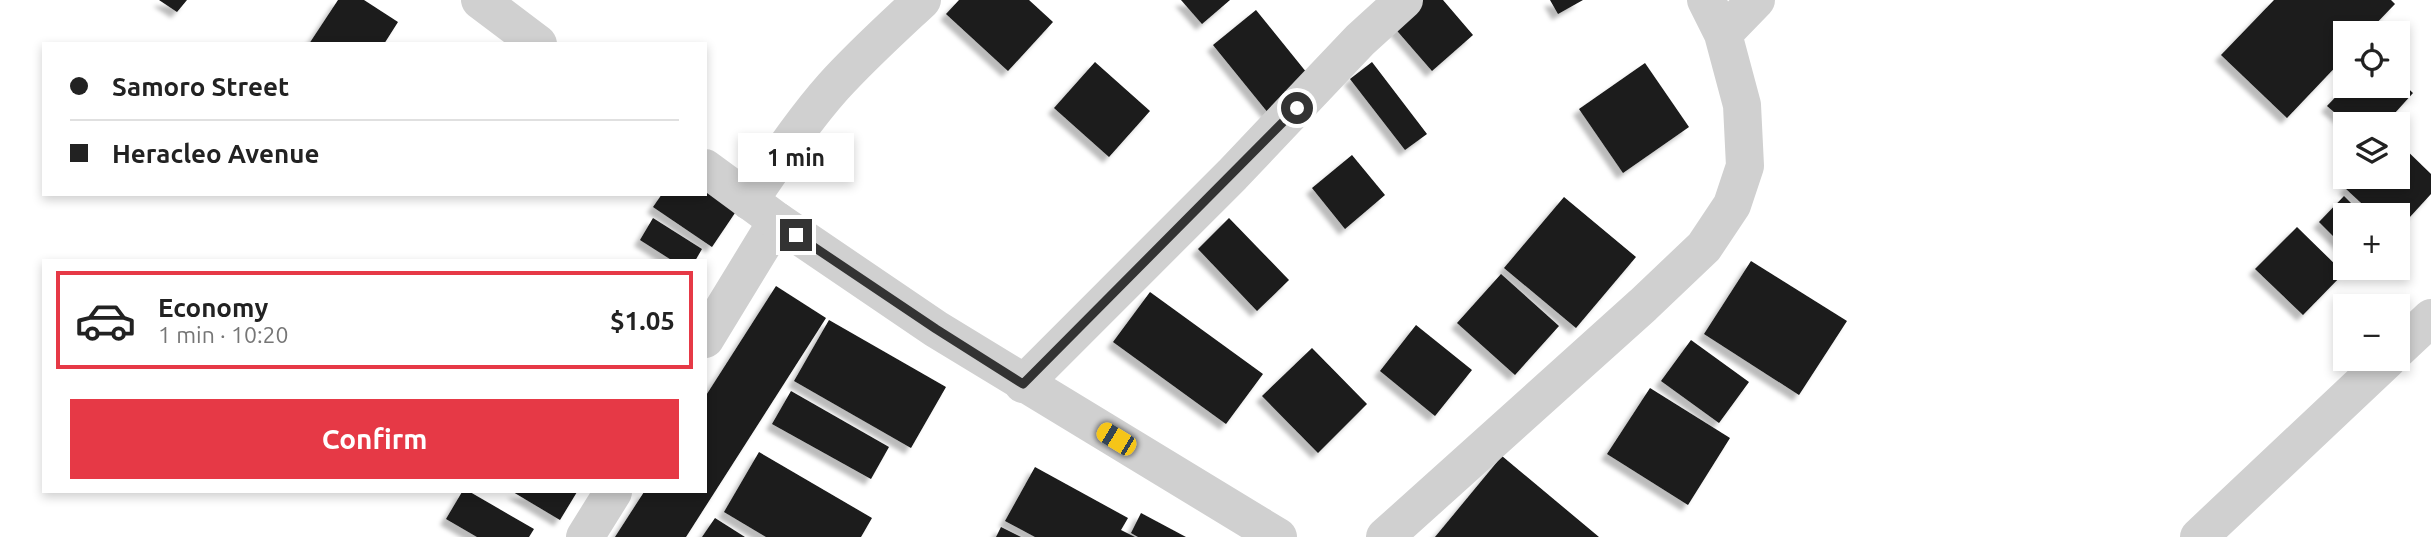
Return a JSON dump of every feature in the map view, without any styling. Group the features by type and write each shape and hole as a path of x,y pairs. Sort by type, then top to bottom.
{"street":[{"path":"480,0 535,42"},
{"path":"707,335 800,128 870,48 922,0"},
{"path":"1023,384 1232,175 1360,40 1404,0"},
{"path":"1385,537 1704,247 1732,205 1745,166 1742,105 1723,34 1706,0"},
{"path":"1723,34 1756,0"},
{"path":"707,169 936,329 1278,537"},
{"path":"2410,338 2431,318"},
{"path":"2199,537 2375,371"},
{"path":"585,537 612,493"}],"building":[{"path":"159,0 187,0 177,12"},
{"path":"338,0 364,0 398,22 385,42 310,42"},
{"path":"959,0 1029,0 1053,22 1008,71 946,14"},
{"path":"1181,0 1230,0 1202,24"},
{"path":"1421,0 1443,0 1473,35 1432,71 1392,25"},
{"path":"1550,0 1583,0 1558,14"},
{"path":"2274,0 2391,0 2395,4 2379,21 2333,21 2333,70 2287,118 2221,55"},
{"path":"1256,10 1311,78 1269,114 1213,45"},
{"path":"1095,62 1150,111 1109,157 1054,108"},
{"path":"1372,62 1427,134 1405,150 1350,79"},
{"path":"1645,63 1689,127 1623,173 1579,109"},
{"path":"2335,98 2408,98 2396,112 2334,112 2327,106"},
{"path":"2410,154 2431,174 2431,194 2410,217 2410,203 2361,203 2346,189 2410,189"},
{"path":"1352,155 1385,195 1345,229 1312,188"},
{"path":"707,185 739,207 712,247 653,207 661,196 707,196"},
{"path":"2344,196 2351,203 2337,203"},
{"path":"1564,197 1636,257 1576,328 1504,268"},
{"path":"2333,207 2333,236 2319,222"},
{"path":"653,218 702,249 696,259 670,259 640,240"},
{"path":"1229,218 1289,280 1257,311 1198,249"},
{"path":"2297,227 2333,262 2333,280 2337,280 2303,315 2255,269"},
{"path":"1751,261 1847,321 1799,395 1704,334"},
{"path":"1501,274 1559,326 1515,375 1457,323"},
{"path":"776,286 826,318 686,537 615,537 643,493 707,493 707,394"},
{"path":"1150,292 1263,374 1226,424 1113,342"},
{"path":"829,320 946,387 911,448 794,381"},
{"path":"1416,325 1472,370 1435,416 1380,371"},
{"path":"1691,340 1749,382 1719,423 1661,381"},
{"path":"1312,348 1367,404 1318,453 1262,396"},
{"path":"1650,388 1730,438 1688,505 1607,454"},
{"path":"791,391 889,447 871,479 772,424"},
{"path":"759,452 872,518 861,537 766,537 724,512"},
{"path":"1502,456 1599,537 1435,537"},
{"path":"1035,467 1128,518 1121,530 1135,537 1035,537 1005,521"},
{"path":"461,493 472,493 534,529 529,537 477,537 446,519"},
{"path":"515,493 576,493 560,520"},
{"path":"1141,513 1186,537 1138,537 1131,533"},
{"path":"715,518 745,537 702,537"},
{"path":"1001,527 1021,537 996,537"}],"route":[{"path":"796,235 1023,384 1297,108"}]}
